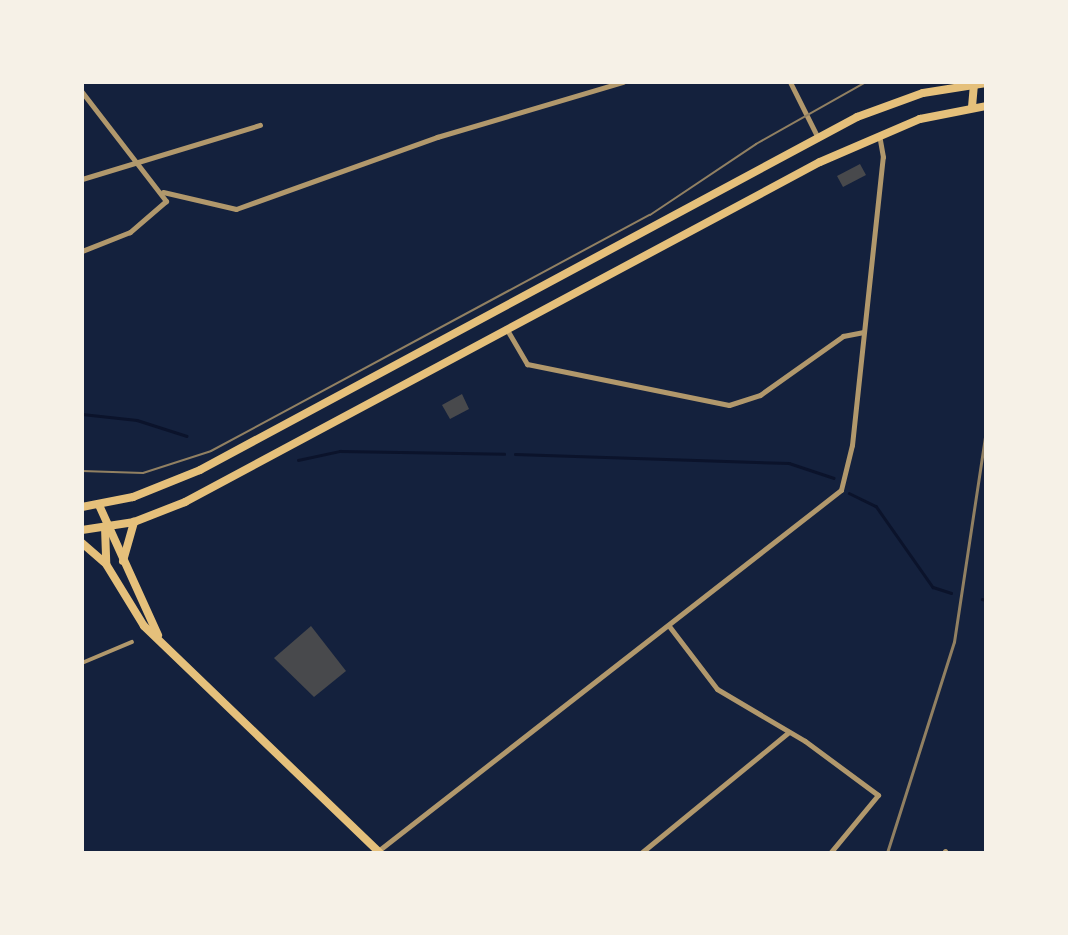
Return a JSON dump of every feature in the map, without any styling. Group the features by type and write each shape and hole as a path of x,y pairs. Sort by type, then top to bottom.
{"main road":[{"path":"972,107 974,83"},
{"path":"82,507 99,505 211,465 818,138 899,100 974,83 986,83"},
{"path":"82,530 134,522 200,494 506,328 879,135 972,107 986,106"},
{"path":"99,505 105,527 158,635"},
{"path":"123,561 134,522"},
{"path":"105,527 106,564"},
{"path":"82,543 106,564 136,616 379,852"}],"street":[{"path":"163,192 246,206 448,133 623,82"},
{"path":"790,82 818,138"},
{"path":"82,92 163,192 163,208 137,228 82,251"},
{"path":"82,179 260,125"},
{"path":"379,852 841,490 852,445 883,158 879,135"},
{"path":"506,328 527,364 729,405 760,395 843,336 864,332"},
{"path":"669,626 717,689 789,732 878,795 830,853"},
{"path":"82,663 132,642"},
{"path":"640,853 789,732"}],"building":[{"path":"860,164 866,175 843,187 837,176"},
{"path":"462,394 469,409 450,419 442,405"},
{"path":"311,626 346,671 314,697 274,658"}],"waterway":[{"path":"82,414 137,420 187,436"},
{"path":"298,460 340,451 504,454"},
{"path":"515,454 789,463 834,478"},
{"path":"849,493 876,506 933,587 951,593"},
{"path":"982,599 986,600"}],"tram line":[{"path":"82,471 143,473 211,451 650,215 756,144 866,82"}],"railway":[{"path":"887,853 954,642 986,431"}]}
